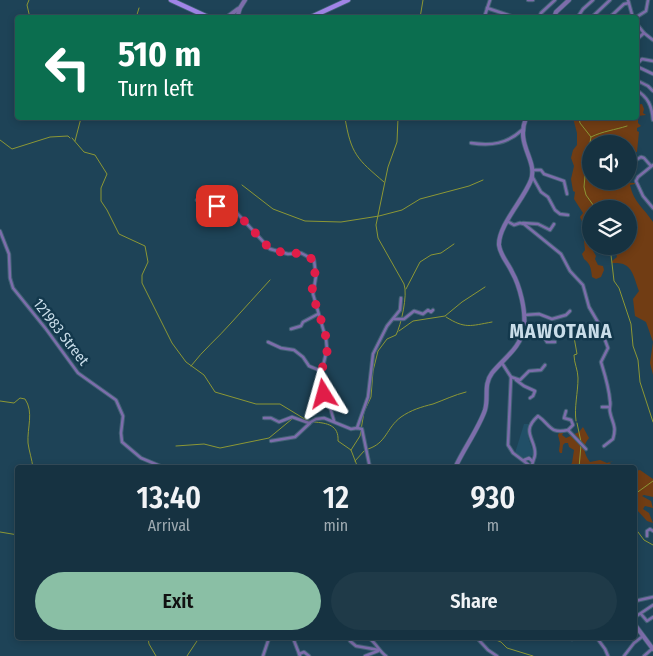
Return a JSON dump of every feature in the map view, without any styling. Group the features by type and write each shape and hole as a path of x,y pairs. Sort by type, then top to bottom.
{"main road":[{"path":"171,0 203,15"},
{"path":"316,15 348,0"}],"street":[{"path":"485,15 490,0"},
{"path":"528,0 533,0"},
{"path":"540,15 555,0"},
{"path":"555,15 569,0"},
{"path":"579,15 592,0"},
{"path":"594,15 610,0"},
{"path":"639,15 646,11 648,0"},
{"path":"238,15 243,1"},
{"path":"612,15 629,1 633,15"},
{"path":"230,15 240,8"},
{"path":"487,8 508,15"},
{"path":"639,27 653,40"},
{"path":"639,37 644,33"},
{"path":"639,62 642,59 653,61"},
{"path":"639,67 653,74"},
{"path":"639,82 653,91"},
{"path":"639,92 648,100 653,112 653,120"},
{"path":"526,120 523,130 524,144 532,172 541,192 548,197 555,210 560,214 568,215"},
{"path":"471,143 492,145 504,143 523,130"},
{"path":"637,159 641,157 644,158 652,165 636,181 642,196 653,208"},
{"path":"532,172 541,170 544,174 564,181 567,194"},
{"path":"457,465 485,410 486,388 490,377 517,346 523,330 524,315 516,278 499,247 500,236 528,185 532,172"},
{"path":"197,200 208,207 219,206 236,212 270,249 288,254 301,253 314,260 316,276 313,294 325,334 327,349 321,378 328,386 324,398 330,408 334,422"},
{"path":"507,221 514,225 538,224 549,230 554,224"},
{"path":"521,224 561,254 570,272 583,285 589,307 599,324 608,347 608,352 601,362 607,380 609,412 614,422 614,437 604,446"},
{"name":"121983 Street","path":"0,231 9,254 10,278 15,291 78,373 116,400 123,414 122,442 141,458 157,465"},
{"path":"369,465 359,429 368,397 373,354 400,308 401,298"},
{"path":"392,320 396,318 404,320 414,311 423,314 428,310 431,312 434,310"},
{"path":"524,315 539,314 552,319 566,315 570,311"},
{"path":"290,329 301,326 303,322 318,314"},
{"path":"523,330 541,332 547,342 555,342"},
{"path":"268,342 280,348 294,350 299,353 309,366 321,371"},
{"path":"502,363 513,378 534,391 533,396 530,398"},
{"path":"513,378 521,379 529,371 541,370 544,365"},
{"path":"513,378 508,442 513,453 530,465"},
{"path":"602,407 610,406"},
{"path":"524,460 529,458 532,462 535,454 529,432 536,418 539,416 549,428 556,431 568,430 573,425 571,420 564,418 566,411"},
{"path":"264,418 273,418 279,422 293,417 312,422"},
{"path":"271,441 294,437 312,422 324,418 351,429 359,429"},
{"path":"568,430 586,449"},
{"path":"646,536 647,531 650,529 653,531"},
{"path":"637,601 653,597"},
{"path":"637,616 653,604"},
{"path":"641,614 647,621 653,616"},
{"path":"637,627 653,648 644,656"},
{"path":"625,656 634,643 644,636"},
{"path":"263,656 268,640"},
{"path":"294,640 299,655 304,652 309,656"},
{"path":"371,640 379,651 386,656"},
{"path":"479,640 497,656"},
{"path":"599,640 608,656"},
{"path":"350,641 356,646 379,651"},
{"path":"365,656 379,651"}],"shaded area":[{"path":"639,104 642,104 643,113 646,115 639,116"},
{"path":"574,120 638,120 641,126 637,128 639,132 637,152 637,135 582,135 582,190 632,190 637,200 582,200 582,211 574,199 575,192 573,191 571,179 574,166 571,158 573,150 577,145 577,133"},
{"path":"637,200 653,222 653,342 646,322 635,316 633,299 639,291 632,273 624,264 612,263 616,255 637,255"},
{"path":"582,255 595,255 598,265 603,266 604,270 601,277 596,279 592,277 589,265"},
{"path":"653,342 653,375 650,363"},
{"path":"524,424 529,426 528,437 534,455 523,458 515,453"},
{"path":"583,427 589,438 585,444 585,450 590,462 600,460 607,463 613,461 609,463 614,465 570,465 574,450 569,447 568,443 565,443 562,453 560,453 558,435 564,432 562,435 566,438 579,432"},
{"path":"640,470 653,479 653,497 642,496 651,501 653,508 645,506 643,509 649,513 653,523 647,521 637,510 637,471"}],"waterway":[{"path":"29,0 27,5 29,15"},
{"path":"420,15 423,0"},
{"path":"137,15 139,8"},
{"path":"75,141 80,120"},
{"path":"345,120 350,140 357,155 384,182"},
{"path":"351,450 360,436 364,412 371,397 373,371 378,351 387,339 396,335 405,302 404,284 378,238 376,225 388,167 397,142 398,120"},
{"path":"579,120 591,137 589,148 590,165 585,176 584,187 590,200"},
{"path":"596,135 627,126"},
{"path":"0,140 12,149 50,137 68,136 70,138"},
{"path":"72,138 84,152 95,155 107,174 101,188 101,201 119,234 145,246 148,262 142,275 142,283 172,343 186,362 204,375 215,392 256,404 280,404 310,421"},
{"path":"242,185 273,209 305,221 341,222 402,210 420,199 469,186 483,180"},
{"path":"406,289 420,262 431,255 441,253 454,244"},
{"path":"611,255 614,281 619,288 631,324 640,382 653,422"},
{"path":"191,366 270,280"},
{"path":"399,331 413,321 445,316 485,287"},
{"path":"446,317 468,326 492,322"},
{"path":"574,337 577,354 574,355 574,358 578,378 575,410 576,421"},
{"path":"368,449 379,443 396,421 405,415 416,409 466,392"},
{"path":"0,401 14,403 20,398 25,399 28,404 30,415 28,443 32,465"},
{"path":"176,446 204,444 220,448 269,438 292,419"},
{"path":"314,422 328,424 334,428 338,441 351,450 357,465"},
{"path":"577,423 581,442"},
{"path":"579,465 581,445"},
{"path":"355,461 365,450"},
{"path":"637,493 653,481"},
{"path":"637,531 644,540 653,545"},
{"path":"0,532 15,534"},
{"path":"148,640 156,656"},
{"path":"187,656 198,640"},
{"path":"496,640 507,648 533,656"}],"district":[{"name":"MAWOTANA","path":"561,331"}],"route":[{"path":"217,206 236,212 268,248 288,254 301,253 314,260 316,276 312,290 327,349 326,360 321,371 321,378 328,386 324,394"}]}
